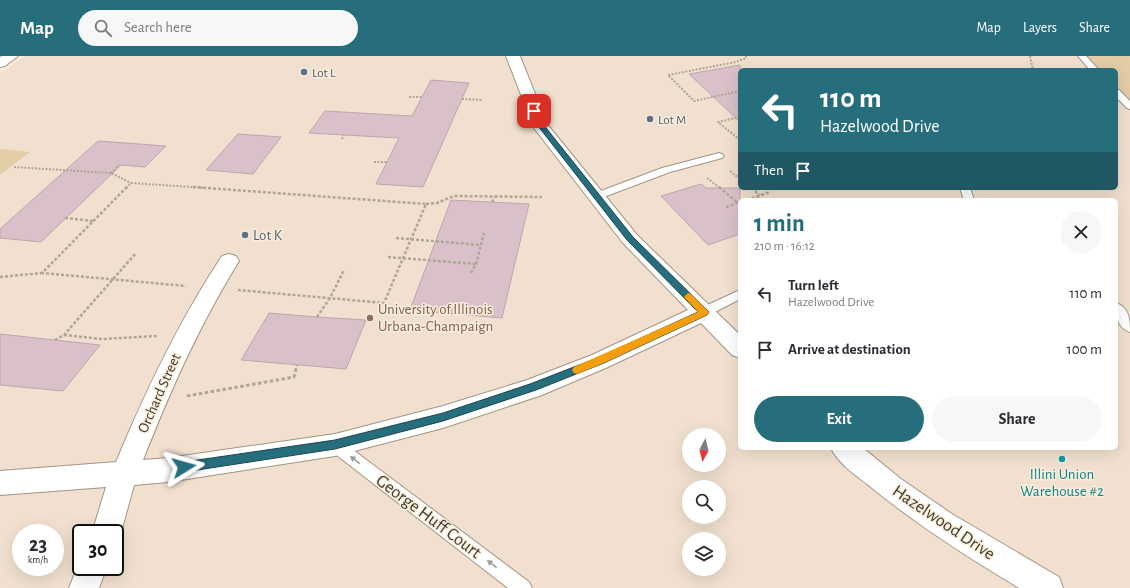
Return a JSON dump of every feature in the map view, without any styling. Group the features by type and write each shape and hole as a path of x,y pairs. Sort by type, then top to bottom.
{"street":[{"path":"0,63 11,56"},
{"path":"513,56 540,125 630,239 738,347"},
{"name":"Orchard Street","path":"109,524 125,473 176,355 215,281 229,261"},
{"path":"0,483 168,470 335,445 443,417 533,388 600,361 704,312"},
{"name":"Hazelwood Drive","path":"847,450 920,508 974,545 1048,588"},
{"path":"84,588 89,576"}],"lane":[{"path":"1082,56 1093,68"},
{"path":"1118,94 1130,106"},
{"path":"597,196 666,170 719,156"},
{"path":"704,312 738,295"},
{"path":"1118,311 1130,327"},
{"name":"George Huff Court","path":"335,445 524,588"}],"path":[{"path":"738,91 694,101 668,75 742,61 746,58 746,56"},
{"path":"1030,56 1033,68"},
{"path":"409,97 422,97"},
{"path":"462,99 483,100"},
{"path":"738,117 718,122 738,138"},
{"path":"342,139 344,135"},
{"path":"374,162 387,162"},
{"path":"111,173 120,165"},
{"path":"14,167 111,173 131,183"},
{"path":"729,170 738,177"},
{"path":"707,178 738,201"},
{"path":"753,190 760,196"},
{"path":"753,198 770,192"},
{"path":"426,204 437,203 454,196 542,197"},
{"path":"492,202 496,196"},
{"path":"726,207 738,202"},
{"path":"65,218 94,221"},
{"path":"472,273 484,234"},
{"path":"396,238 481,245"},
{"path":"55,340 64,335 136,254"},
{"path":"388,257 476,264"},
{"path":"317,316 330,298 344,270"},
{"path":"0,277 42,273"},
{"path":"64,335 102,339 187,334"},
{"path":"186,396 294,377 297,365"}],"shaded area":[{"name":"University of Illinois Urbana-Champaign","path":"25,56 1130,56 1130,588 0,588 0,73"},
{"path":"1081,56 1130,56 1130,107 1118,95 1118,68 1093,68"},
{"path":"0,149 30,152 0,175"}],"building":[{"path":"740,65 740,68 738,68 738,120 689,74"},
{"path":"431,80 469,83 423,187 376,184 399,138 309,133 325,111 412,116"},
{"path":"238,134 281,137 253,174 206,170"},
{"path":"98,141 166,146 145,167 121,165 41,242 0,238 0,229"},
{"path":"701,184 706,188 738,188 738,190 740,190 740,198 738,198 738,235 708,245 661,196"},
{"path":"451,200 529,204 502,318 410,310"},
{"path":"269,313 366,320 346,369 241,360"},
{"path":"0,334 100,345 63,391 0,385"}],"slow traffic":[{"path":"577,370 600,361 704,312 688,297"}],"place":[{"name":"Lot L","path":"304,72"},
{"name":"Lot M","path":"650,119"},
{"name":"Lot K","path":"245,235"},
{"name":"University of Illinois Urbana-Champaign","path":"370,318"},
{"name":"Illini Union Warehouse #2","path":"1062,459"}],"route":[{"path":"184,467 335,445 443,417 533,388 600,361 704,312 630,239 608,208 540,125 534,111"}]}
